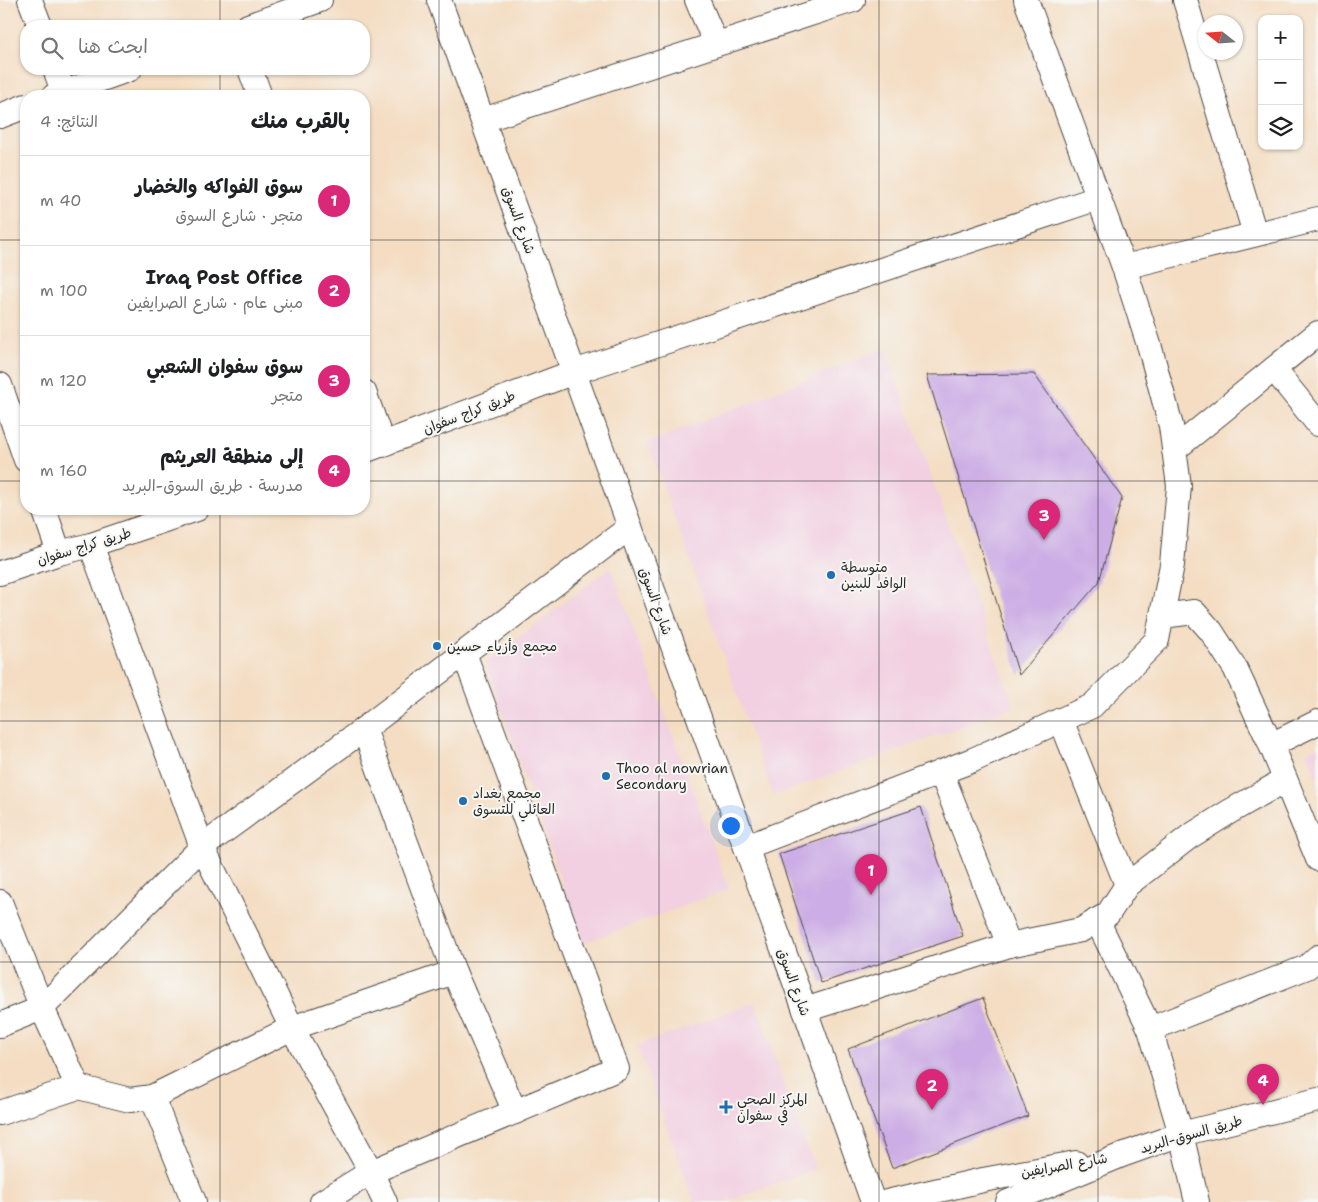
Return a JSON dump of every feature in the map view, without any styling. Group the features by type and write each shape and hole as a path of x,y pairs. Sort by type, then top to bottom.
{"street":[{"path":"30,0 38,20"},
{"path":"265,20 320,0"},
{"name":"شارع السوق","path":"439,0 873,1202"},
{"path":"697,0 716,44"},
{"path":"483,120 852,0"},
{"path":"746,847 973,760 1092,706 1157,640 1172,565 1179,486 1172,426 1124,267 1026,0"},
{"path":"1185,0 1255,234"},
{"path":"56,75 60,90"},
{"path":"74,90 114,75"},
{"path":"252,75 258,90"},
{"path":"0,116 20,108"},
{"name":"طريق كراج سفوان","path":"373,448 574,372 1098,198"},
{"path":"1124,267 1318,219"},
{"path":"1174,450 1318,333"},
{"path":"1274,369 1318,424"},
{"path":"0,386 20,443"},
{"path":"370,429 373,448"},
{"path":"46,515 59,553"},
{"name":"طريق كراج سفوان","path":"0,573 179,515"},
{"path":"0,1025 42,1008 202,847 364,728 630,527"},
{"path":"91,545 202,847 292,1028 371,1172 385,1202"},
{"path":"1162,616 1194,612 1211,631 1235,668 1271,745 1318,859"},
{"path":"322,1202 371,1172 617,1069 464,653"},
{"path":"1061,720 1127,885"},
{"path":"1271,745 1318,722"},
{"path":"364,728 454,972 516,1112"},
{"path":"941,772 1009,945"},
{"path":"804,1010 1009,945 1081,930 1108,914 1127,885 1188,837 1286,780"},
{"path":"0,902 42,1008 78,1087"},
{"path":"1097,920 1150,1029 1181,1134 1196,1202"},
{"path":"1150,1029 1307,967 1318,957"},
{"path":"0,1113 78,1087 130,1100 152,1097 292,1028 454,972"},
{"path":"152,1097 194,1202"},
{"name":"طريق السوق-البريد","path":"1122,1155 1181,1134 1318,1100"},
{"name":"شارع الصرايفين","path":"887,1202 983,1180 1122,1155"},
{"name":"شارع الصرايفين","path":"1008,1202 1122,1155"}],"shaded area":[{"name":"متوسطة الوافد للبنين","path":"885,348 1014,707 773,796 648,443"},
{"name":"Thoo al nowrian Secondary","path":"611,567 729,889 583,943 485,663"},
{"path":"1318,746 1318,780 1307,751"},
{"name":"المركز الصحي في سفوان","path":"755,1002 815,1169 725,1202 694,1202 637,1046"}],"building":[{"path":"1034,374 1122,498 1099,582 1019,675 927,375"},
{"path":"921,807 963,936 821,983 779,854"},
{"path":"983,998 1028,1116 892,1168 848,1049"}],"place":[{"name":"سوق سفوان الشعبي","path":"1044,540"},
{"name":"متوسطة الوافد للبنين","path":"831,575"},
{"name":"مجمع وأزياء حسين","path":"437,646"},
{"name":"Thoo al nowrian Secondary","path":"606,776"},
{"name":"مجمع بغداد العائلي للتسوق","path":"463,801"},
{"name":"سوق الفواكه والخضار","path":"871,895"},
{"name":"إلى منطقة العريثم","path":"1263,1105"},
{"name":"المركز الصحي في سفوان","path":"726,1107"},
{"name":"Iraq Post Office","path":"932,1110"}]}
